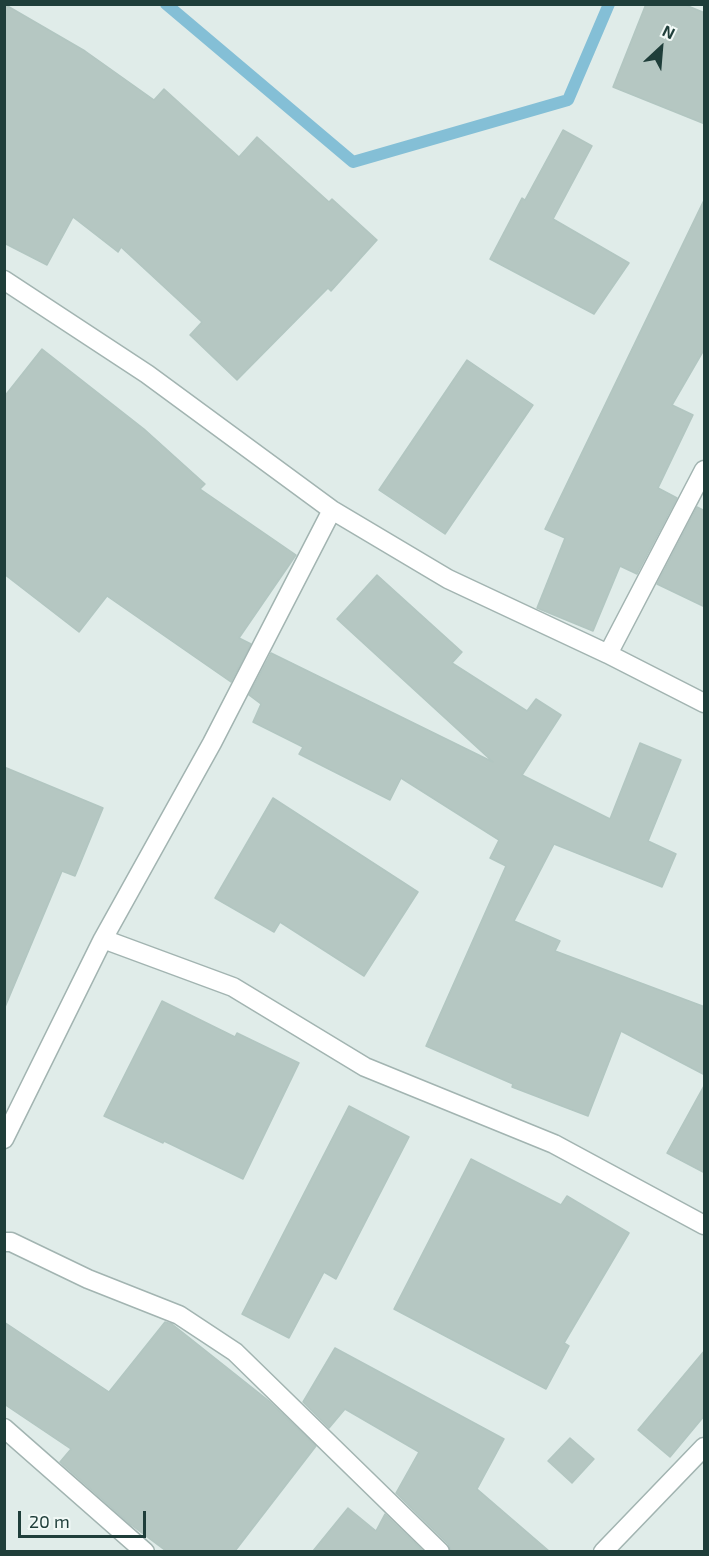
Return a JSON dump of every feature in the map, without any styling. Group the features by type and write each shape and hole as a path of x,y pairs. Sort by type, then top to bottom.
{"street":[{"path":"4,280 147,374 332,510 447,579 608,654 705,703"},
{"path":"608,654 705,470"},
{"path":"4,1139 103,939 212,743 332,510"},
{"path":"103,939 233,987 365,1066 554,1144 705,1225"},
{"path":"4,1242 11,1242 88,1279 179,1315 235,1352 423,1545 440,1551"},
{"path":"4,1428 145,1551"},
{"path":"603,1551 705,1447"}],"building":[{"path":"4,4 85,51 154,100 164,89 239,157 257,137 329,202 332,199 377,240 331,291 328,288 237,380 190,335 202,322 121,247 118,252 73,217 47,265 4,243"},
{"path":"646,4 683,4 705,13 705,124 613,87"},
{"path":"563,130 592,146 553,219 629,263 594,314 490,259 522,198 525,200"},
{"path":"705,198 705,348 672,405 693,415 658,488 677,498 637,574 620,566 593,631 537,608 565,538 545,529"},
{"path":"42,349 144,429 205,484 200,489 296,555 239,638 251,644 231,682 107,596 79,632 4,574 4,397"},
{"path":"467,360 533,405 445,534 379,490"},
{"path":"697,507 705,511 705,607 657,584"},
{"path":"377,575 462,652 452,663 527,711 536,699 561,715 522,775 610,819 640,743 681,760 648,841 676,854 662,887 554,844 514,921 560,941 555,951 705,1007 705,1075 621,1031 588,1116 512,1087 513,1084 426,1046 506,866 490,858 499,840 401,778 390,800 299,754 303,747 253,722 261,704 249,695 271,653 493,762 337,619"},
{"path":"4,767 103,808 75,876 62,871 5,1007"},
{"path":"273,798 418,892 364,976 280,922 274,932 215,898"},
{"path":"162,1001 235,1037 237,1033 299,1063 243,1179 164,1141 163,1143 104,1116"},
{"path":"705,1084 705,1173 667,1153"},
{"path":"349,1106 409,1137 336,1279 324,1272 289,1338 242,1314"},
{"path":"471,1159 561,1205 567,1196 629,1233 564,1343 569,1346 546,1389 394,1309"},
{"path":"4,1322 109,1392 165,1322 172,1324 269,1401 316,1446 235,1551 166,1551 130,1524 60,1462 71,1449 4,1404"},
{"path":"335,1348 504,1439 477,1489 549,1551 451,1551 448,1544 396,1493 419,1452 345,1409 329,1428 303,1402"},
{"path":"705,1350 705,1415 670,1457 638,1430"},
{"path":"570,1438 594,1459 572,1483 548,1461"},
{"path":"348,1508 376,1531 385,1514 423,1551 313,1551"}],"waterway":[{"path":"166,4 353,162 568,100 609,4"}]}
